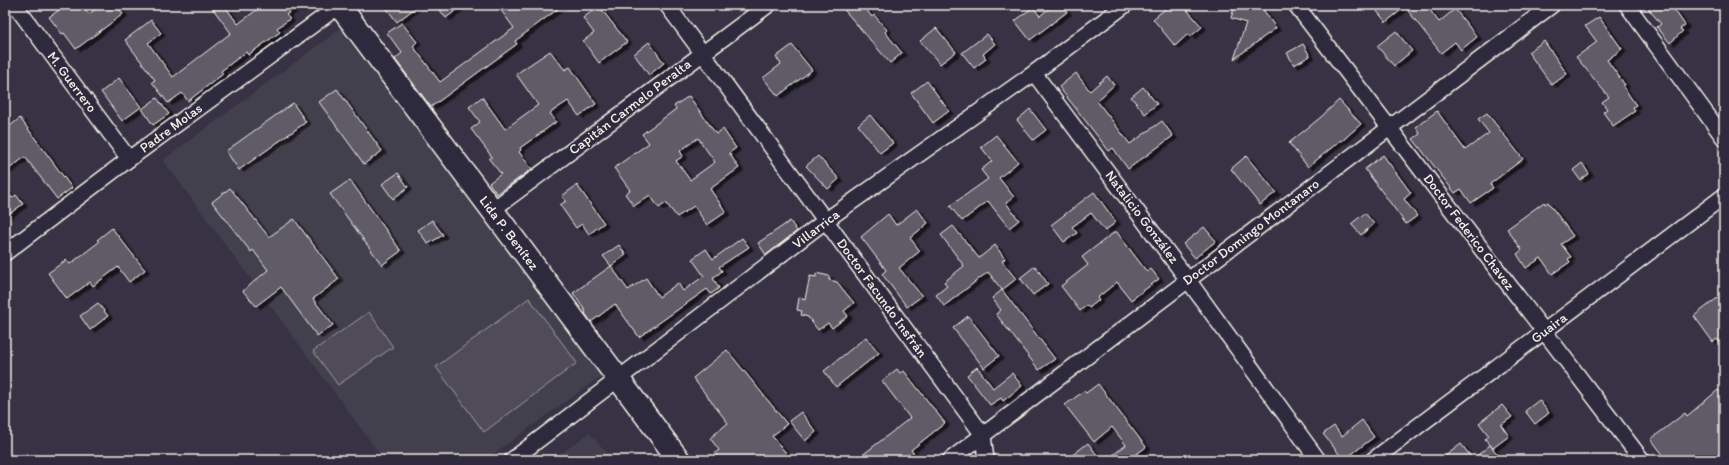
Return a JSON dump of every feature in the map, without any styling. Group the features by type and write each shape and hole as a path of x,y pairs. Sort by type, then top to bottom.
{"street":[{"name":"M. Guerrero","path":"15,5 129,159"},
{"name":"Padre Molas","path":"5,253 129,159 339,5"},
{"name":"Lida P. Benítez","path":"339,5 680,460"},
{"name":"Doctor Facundo Insfrán","path":"667,5 983,435 986,460"},
{"name":"Capitán Carmelo Peralta","path":"492,210 768,5"},
{"name":"Villarrica","path":"512,460 825,221 1034,73 1125,5"},
{"name":"Doctor Federico Chavez","path":"1296,5 1642,460"},
{"name":"Doctor Domingo Montanaro","path":"950,460 1552,5"},
{"path":"1627,5 1724,138"},
{"name":"Natalicio González","path":"1034,73 1188,280 1318,460"},
{"name":"Guaira","path":"1373,460 1724,196"}],"shaded area":[{"path":"340,29 604,374 485,460 384,460 163,160"},
{"path":"529,298 577,363 484,432 436,367"},
{"path":"369,312 393,347 338,385 313,351"},
{"path":"589,433 614,460 552,460"}],"building":[{"path":"56,5 82,5 89,14 101,5 116,5 123,14 76,49 49,17 59,10"},
{"path":"210,5 224,5 238,24 263,5 299,5 286,15 290,19 277,28 280,32 248,55 246,52 221,71 223,74 188,101 182,93 168,103 152,82 155,80 125,40 151,20 161,33 148,43 173,77 231,33"},
{"path":"384,5 419,5 397,22"},
{"path":"436,5 463,5 446,18"},
{"path":"497,5 563,5 515,41 517,44 431,107 395,59 402,53 387,33 402,23 417,42 413,46 440,82 514,28"},
{"path":"840,5 863,5 872,17 874,15 887,30 885,32 902,53 890,63"},
{"path":"1053,5 1061,5 1067,12 1030,40 1015,21 1033,7 1040,16"},
{"path":"1170,5 1183,5 1202,27 1190,37 1188,34 1175,46 1153,19"},
{"path":"1235,5 1260,5 1276,28 1234,59 1246,23 1231,18"},
{"path":"1382,5 1426,5 1439,22 1455,9 1477,37 1461,50 1455,42 1441,53 1405,7 1386,22 1376,10"},
{"path":"1645,5 1671,5 1685,25 1680,29 1683,31 1670,43 1657,27 1661,24"},
{"path":"599,6 627,42 599,63 583,41 594,33 583,18"},
{"path":"1599,17 1622,49 1607,60 1625,85 1623,86 1624,88 1636,105 1633,107 1635,111 1613,126 1603,112 1607,109 1602,102 1609,97 1576,57 1597,42 1585,26"},
{"path":"936,28 956,52 940,64 920,41"},
{"path":"1396,31 1412,51 1394,66 1377,46"},
{"path":"987,34 995,44 983,54 986,59 974,68 962,53"},
{"path":"1544,41 1567,74 1552,85 1528,52"},
{"path":"649,42 664,63 649,75 634,54"},
{"path":"1303,44 1310,56 1294,65 1287,53"},
{"path":"792,45 812,70 778,96 763,78 781,64 776,57"},
{"path":"550,51 565,70 570,67 596,104 579,116 568,101 550,113 556,122 520,148 521,150 519,152 532,169 497,194 489,183 501,174 489,159 492,157 471,129 480,122 469,107 482,97 505,129 538,105 516,74"},
{"path":"1076,73 1090,91 1107,76 1114,85 1097,101 1130,144 1162,121 1173,136 1128,169 1113,148 1109,151 1059,87"},
{"path":"119,78 141,107 122,121 101,92"},
{"path":"927,81 949,111 933,123 911,93"},
{"path":"1143,87 1157,104 1145,114 1131,97"},
{"path":"337,89 382,151 364,164 319,102"},
{"path":"689,96 716,134 723,129 736,148 729,153 739,168 710,189 726,212 707,225 694,206 677,217 666,203 659,208 650,195 634,206 625,194 630,190 614,168 649,143 642,134 676,109 674,106","holes":["698,138 715,162 690,180 676,161 683,156 680,151"]},
{"path":"157,98 169,114 153,125 142,109"},
{"path":"1339,100 1361,124 1342,141 1341,140 1308,167 1289,143"},
{"path":"293,103 306,122 239,170 226,151"},
{"path":"1030,109 1046,130 1033,140 1017,120"},
{"path":"1437,111 1465,150 1489,133 1478,119 1487,113 1523,159 1490,184 1493,188 1471,203 1461,189 1455,193 1413,139 1420,134 1416,127"},
{"path":"870,115 893,143 880,153 858,125"},
{"path":"20,118 72,188 57,199 25,157 5,172 5,130"},
{"path":"996,135 1018,162 999,178 1014,197 1006,203 1019,220 1009,228 988,201 962,221 950,206 988,179 981,170 992,161 981,147"},
{"path":"1383,155 1411,193 1404,199 1417,216 1406,224 1365,169"},
{"path":"818,156 839,179 828,189 806,166"},
{"path":"1246,156 1276,192 1260,205 1231,169"},
{"path":"1582,163 1589,174 1580,180 1573,170"},
{"path":"398,173 408,187 393,199 382,184"},
{"path":"350,180 401,251 382,265 330,194"},
{"path":"577,185 604,223 589,234 582,224 576,228 560,205 566,201 562,196"},
{"path":"230,188 269,237 294,219 339,279 313,299 333,325 317,336 281,287 256,306 243,291 268,270 253,250 251,252 212,202"},
{"path":"5,189 12,198 16,195 23,204 5,217"},
{"path":"1094,192 1116,222 1105,231 1091,213 1072,227 1077,233 1064,242 1051,225"},
{"path":"1544,202 1545,204 1548,202 1573,236 1561,244 1571,257 1568,259 1570,262 1552,274 1541,258 1526,268 1517,254 1522,250 1507,229"},
{"path":"917,209 928,223 910,238 920,251 899,268 922,296 907,307 882,274 886,270 861,237 888,214 896,225"},
{"path":"1365,213 1374,224 1361,235 1351,224"},
{"path":"432,220 443,235 428,244 418,230"},
{"path":"790,221 797,231 766,255 758,243"},
{"path":"953,226 979,258 995,245 1005,259 1002,261 1016,279 1002,290 988,272 944,306 936,295 947,286 944,282 964,266 941,235"},
{"path":"1204,227 1216,241 1195,258 1183,244"},
{"path":"112,228 145,270 129,282 118,267 93,286 90,282 67,299 48,273 66,260 70,264 99,242 97,240"},
{"path":"1116,231 1147,272 1151,269 1159,279 1131,300 1117,282 1097,298 1099,300 1089,308 1087,305 1080,311 1061,286 1088,265 1082,257"},
{"path":"742,238 749,247 719,267 722,271 713,278 719,288 711,294 707,289 639,337 615,304 591,322 573,293 611,266 628,290 646,278 659,297 678,283 683,291 704,276 692,259 706,249 713,259"},
{"path":"619,245 626,255 611,266 603,256"},
{"path":"1035,266 1048,284 1033,295 1020,278"},
{"path":"816,273 829,276 829,280 837,282 854,303 844,311 848,316 832,328 828,323 818,330 808,317 801,315 802,311 797,310 799,298 805,299 810,276 816,277"},
{"path":"1002,290 1055,359 1039,370 996,314 1001,310 992,298"},
{"path":"1724,293 1724,348 1717,339 1713,342 1694,316"},
{"path":"98,303 108,316 90,330 80,316"},
{"path":"968,316 999,356 984,368 953,328"},
{"path":"866,337 879,353 836,387 824,371"},
{"path":"727,350 787,424 772,436 786,453 777,460 720,460 715,453 719,450 710,438 728,423 693,378"},
{"path":"977,367 993,388 1012,373 1022,386 1003,401 1001,398 990,405 967,375"},
{"path":"897,369 900,373 904,371 945,423 911,450 919,460 856,460 910,418 882,381"},
{"path":"1098,384 1146,447 1129,460 1106,460 1126,445 1112,427 1094,442 1065,405 1084,391 1086,393"},
{"path":"1718,390 1724,396 1724,460 1667,460 1651,439 1685,413 1687,416"},
{"path":"1539,400 1549,413 1535,424 1525,411"},
{"path":"1502,405 1512,417 1501,425 1509,436 1493,448 1485,439 1489,436 1479,423"},
{"path":"801,412 816,432 805,441 789,421"},
{"path":"1362,420 1374,437 1344,460 1323,434 1334,426 1342,436"},
{"path":"1088,443 1101,460 1066,460"},
{"path":"1461,444 1473,459 1490,445 1502,460 1440,460"}]}
